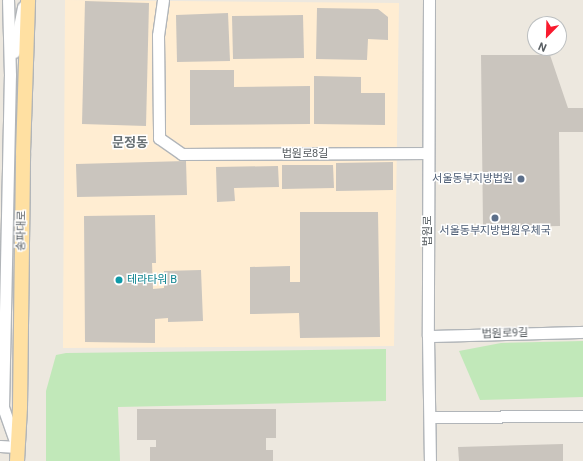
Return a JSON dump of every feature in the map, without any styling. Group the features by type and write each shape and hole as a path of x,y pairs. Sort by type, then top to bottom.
{"main road":[{"name":"송파대로","path":"17,454 20,407 23,162 28,0"}],"street":[{"path":"8,0 10,74 3,407 17,454"},
{"path":"23,162 10,74 24,0"},
{"name":"법원로8길","path":"163,0 158,35 159,138 182,154 428,153"},
{"name":"법원로","path":"429,0 428,336 430,461"},
{"name":"법원로9길","path":"428,336 583,332"},
{"path":"430,417 583,416"},
{"path":"0,446 17,454"}],"shaded area":[{"path":"65,0 399,3 394,346 63,348"}],"green space":[{"path":"583,341 583,397 480,400 459,351 501,343"},
{"path":"386,349 386,401 118,407 120,461 46,461 46,391 56,355 66,353"}],"building":[{"path":"85,1 149,3 146,126 82,124"},
{"path":"317,8 378,9 388,17 388,40 368,39 367,60 316,59"},
{"path":"228,13 230,61 177,62 176,15"},
{"path":"303,15 304,58 233,59 232,16"},
{"name":"서울동부지방법원","path":"481,55 550,56 568,108 583,108 583,132 559,132 560,226 483,227"},
{"path":"190,70 234,70 234,87 310,86 310,124 190,125"},
{"path":"314,76 361,77 361,93 385,93 385,125 314,124"},
{"path":"186,161 187,195 77,197 76,164"},
{"path":"393,162 393,190 336,191 336,163"},
{"path":"282,165 333,165 334,188 282,189"},
{"path":"278,166 279,187 234,188 235,201 217,202 216,167"},
{"path":"300,212 378,212 380,337 300,338 299,313 250,314 250,267 290,266 290,282 300,282"},
{"name":"테라타워 B","path":"155,215 156,263 152,263 153,289 164,288 164,271 201,270 203,321 168,322 168,318 155,319 155,343 85,342 84,216"},
{"path":"137,409 276,409 276,438 266,438 266,450 273,450 273,461 150,461 150,447 156,447 156,440 137,440"},
{"path":"563,444 563,461 459,461 458,447"}],"place":[{"name":"서울동부지방법원","path":"521,179"},
{"name":"서울동부지방법원우체국","path":"495,218"},
{"name":"테라타워 B","path":"119,280"}],"district":[{"name":"문정동","path":"130,143"}]}
